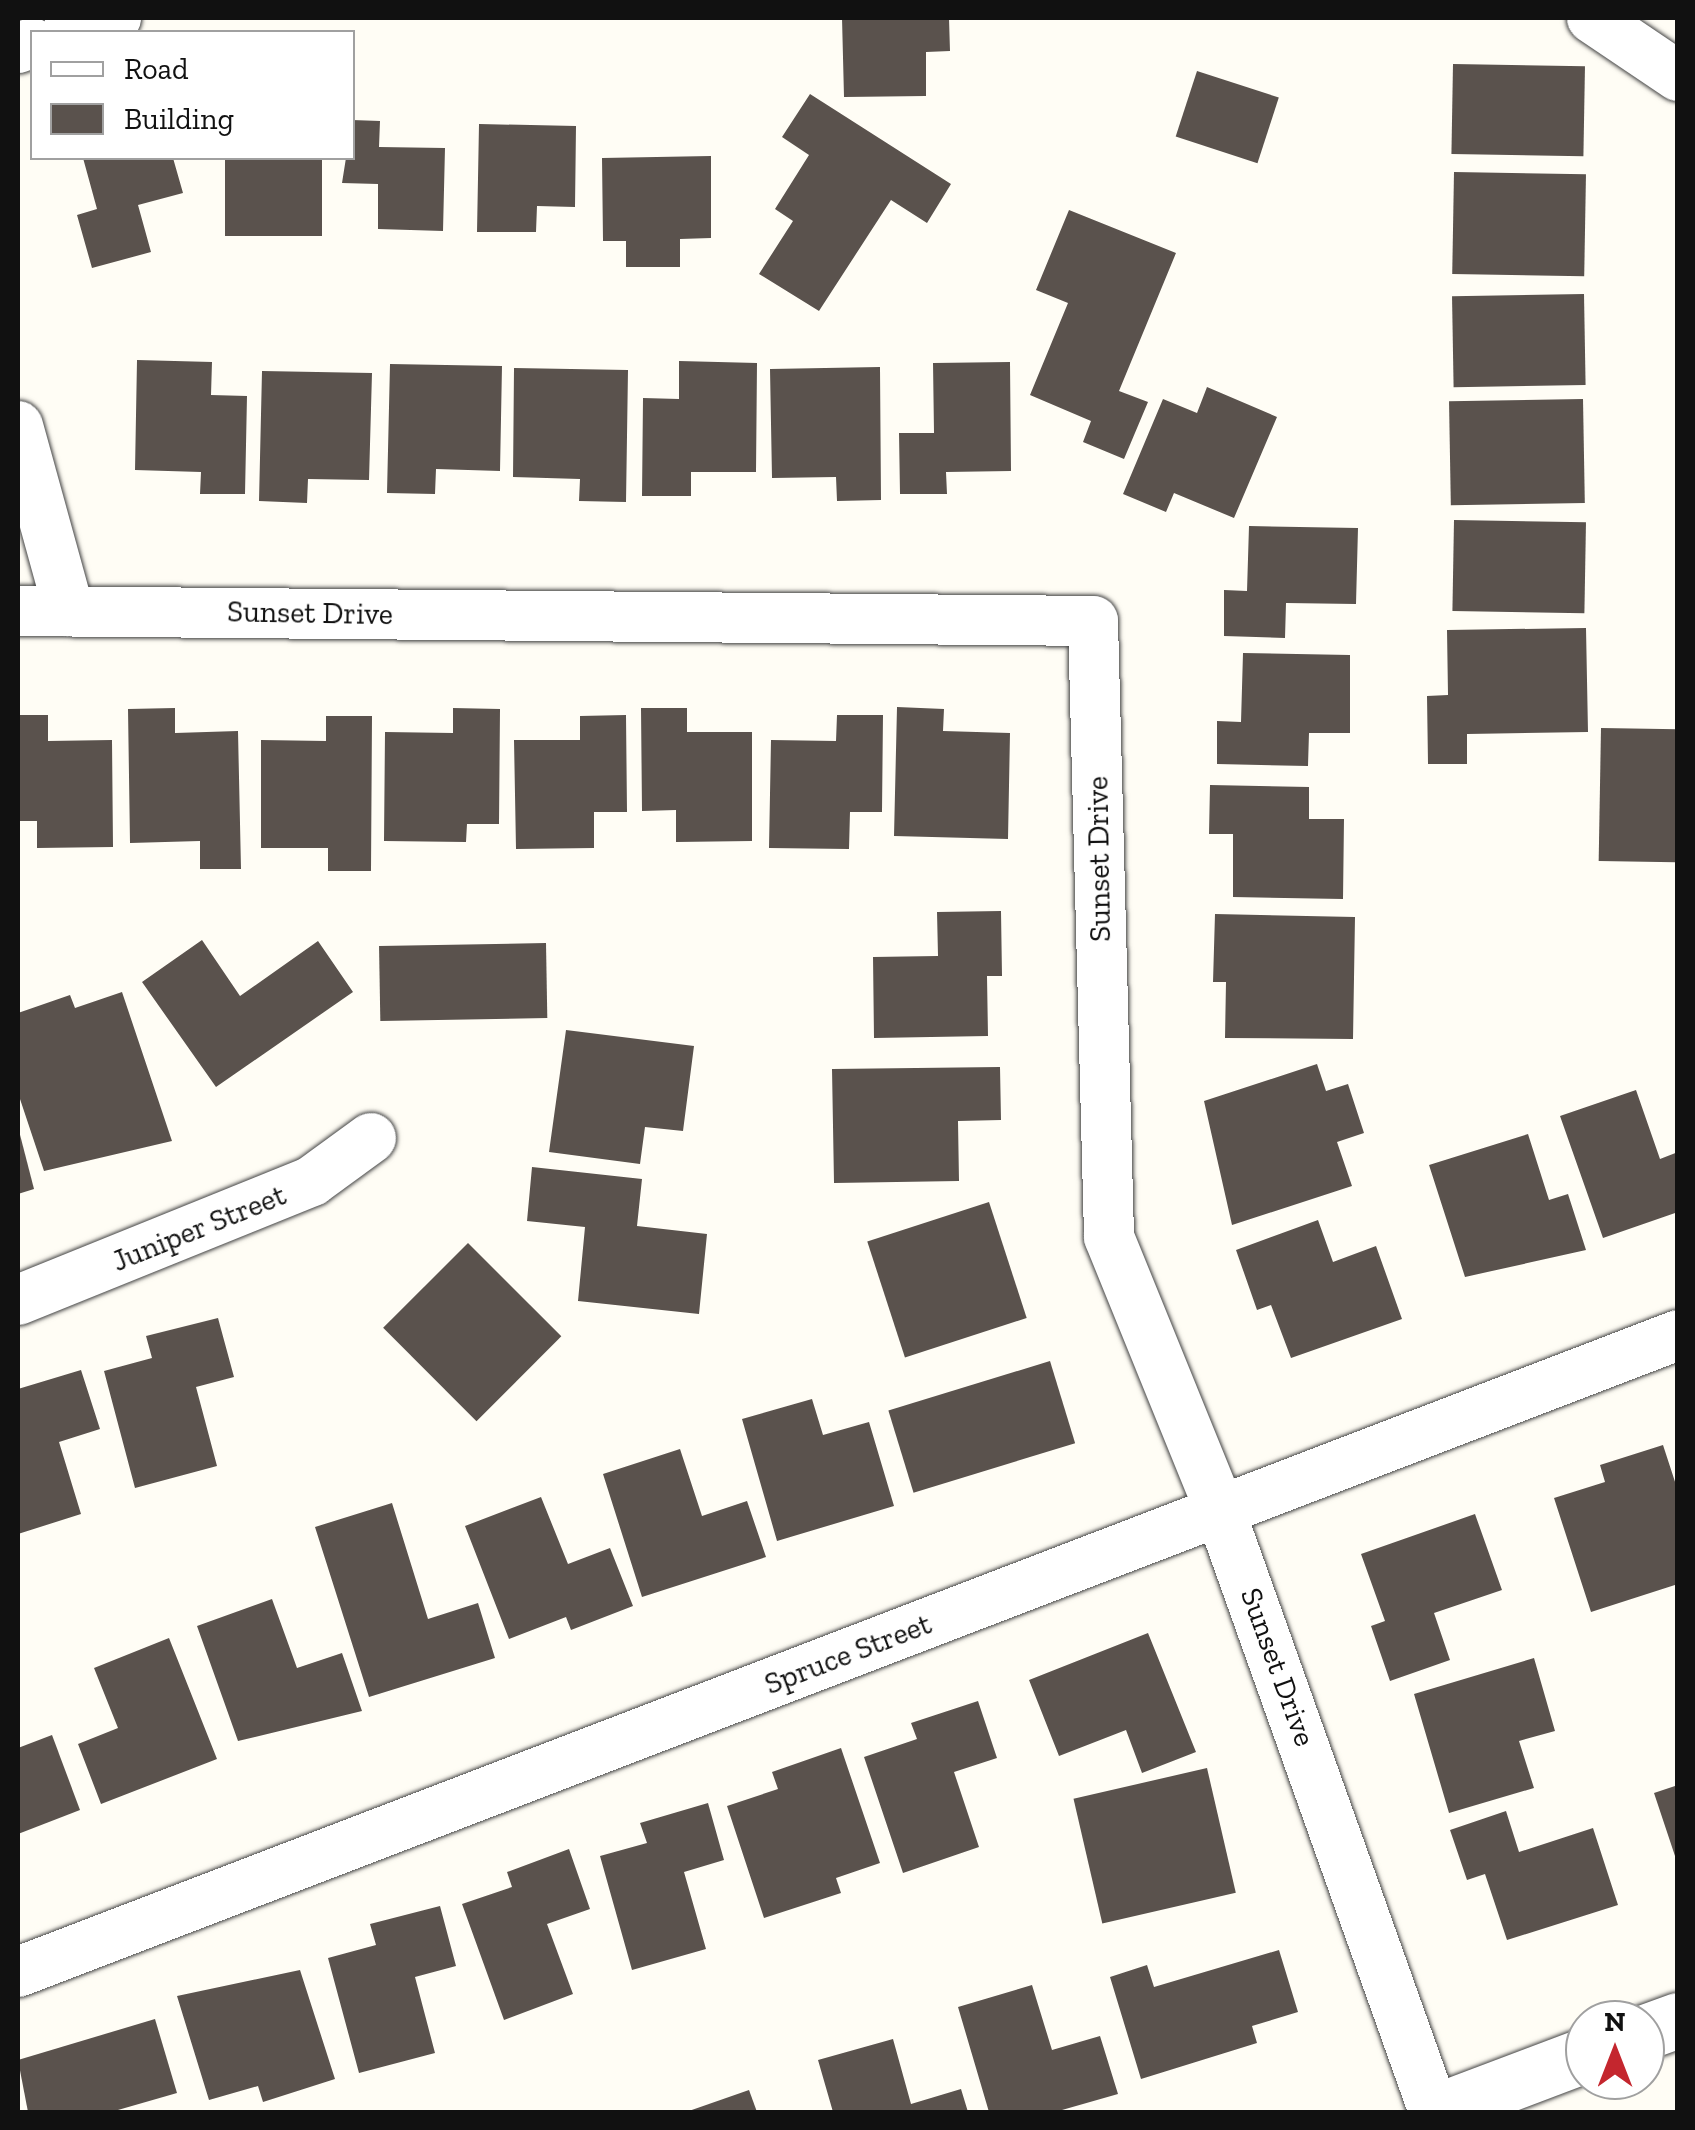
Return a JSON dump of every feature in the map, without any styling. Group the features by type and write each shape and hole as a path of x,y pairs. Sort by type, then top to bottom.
{"street":[{"path":"74,30 116,18"},
{"path":"1592,18 1678,76"},
{"path":"18,426 69,611"},
{"name":"Sunset Drive","path":"18,611 1093,622 1109,1238 1220,1511 1434,2112"},
{"name":"Juniper Street","path":"18,1300 312,1181 371,1138"},
{"name":"Spruce Street","path":"18,1972 1678,1336"},
{"path":"1434,2112 1565,2063"}],"building":[{"path":"842,18 949,18 950,51 926,52 926,96 844,97"},
{"path":"1453,64 1585,66 1583,156 1451,154"},
{"path":"1197,71 1279,98 1257,163 1176,137"},
{"path":"810,94 951,184 927,223 891,200 819,311 759,274 793,221 775,209 809,155 782,137"},
{"path":"355,120 380,121 379,147 445,148 443,231 378,229 378,184 342,183 346,160 355,160"},
{"path":"479,124 576,126 575,207 537,206 536,232 477,232"},
{"path":"711,156 711,238 680,239 680,267 626,267 626,241 603,241 602,158"},
{"path":"84,160 174,160 183,193 138,205 151,252 92,268 77,215 97,209"},
{"path":"225,160 322,160 322,236 225,236"},
{"path":"1454,172 1586,174 1584,276 1452,274"},
{"path":"1069,210 1176,253 1119,391 1148,402 1124,459 1083,442 1091,421 1030,395 1068,303 1036,290"},
{"path":"1584,294 1586,385 1454,387 1452,296"},
{"path":"137,360 212,362 211,395 247,396 245,494 200,494 201,472 135,470"},
{"path":"679,361 757,363 756,472 691,472 691,496 642,496 643,398 679,399"},
{"path":"1010,362 1011,471 946,472 947,494 900,494 899,433 934,433 933,363"},
{"path":"390,364 502,366 500,471 436,469 435,494 387,493"},
{"path":"880,367 881,500 837,501 836,477 772,478 770,369"},
{"path":"514,368 628,370 626,502 579,501 580,479 513,477"},
{"path":"262,371 372,373 369,480 308,479 307,503 259,501"},
{"path":"1207,387 1277,417 1234,518 1174,493 1166,512 1123,494 1163,399 1197,413"},
{"path":"1583,399 1585,503 1451,505 1449,401"},
{"path":"1454,520 1586,522 1584,613 1452,611"},
{"path":"1249,526 1358,528 1356,604 1286,603 1285,638 1224,636 1224,590 1247,591"},
{"path":"1586,628 1588,732 1467,734 1467,764 1428,764 1427,696 1448,695 1447,630"},
{"path":"1243,653 1350,655 1350,733 1309,733 1308,766 1217,764 1217,721 1241,722"},
{"path":"897,707 944,709 943,731 1010,733 1008,839 894,836"},
{"path":"175,708 175,733 238,731 241,869 200,869 200,841 130,843 128,709"},
{"path":"453,708 500,709 499,824 467,824 466,842 384,841 385,732 453,733"},
{"path":"641,708 687,708 687,732 752,732 752,841 676,842 676,810 642,811"},
{"path":"18,715 48,715 48,741 112,740 113,847 37,848 37,821 18,821"},
{"path":"626,715 627,812 594,812 594,848 516,849 514,740 580,740 580,716"},
{"path":"837,715 883,715 882,812 850,812 849,849 769,848 771,740 836,741"},
{"path":"326,716 372,716 371,871 328,871 328,848 261,848 261,740 326,741"},
{"path":"1601,728 1678,729 1676,862 1599,861"},
{"path":"1210,785 1309,787 1309,819 1344,819 1343,899 1233,897 1233,834 1209,834"},
{"path":"1001,911 1002,976 987,976 988,1036 874,1038 873,957 938,956 937,912"},
{"path":"1215,914 1355,917 1353,1039 1225,1038 1226,982 1213,982"},
{"path":"202,940 240,996 318,941 353,992 216,1087 142,982"},
{"path":"546,943 547,1018 380,1021 379,946"},
{"path":"122,992 172,1141 44,1171 18,1093 18,1013 70,995 75,1008"},
{"path":"566,1030 694,1046 683,1131 645,1127 640,1164 549,1152"},
{"path":"1317,1064 1326,1091 1348,1084 1364,1133 1337,1142 1352,1186 1232,1225 1204,1101"},
{"path":"1000,1067 1001,1120 958,1121 959,1181 834,1183 832,1069"},
{"path":"1636,1090 1660,1159 1678,1152 1678,1212 1603,1238 1560,1116"},
{"path":"18,1127 34,1189 18,1194"},
{"path":"1528,1134 1549,1200 1568,1194 1586,1250 1465,1277 1429,1165"},
{"path":"532,1167 642,1179 637,1226 707,1234 699,1314 578,1301 585,1227 527,1221"},
{"path":"989,1202 1027,1318 905,1358 867,1242"},
{"path":"1318,1220 1333,1262 1376,1246 1402,1319 1291,1358 1271,1305 1257,1310 1236,1250"},
{"path":"468,1243 561,1336 476,1421 383,1328"},
{"path":"218,1318 234,1377 196,1387 217,1466 135,1488 104,1371 152,1358 146,1336"},
{"path":"1050,1361 1075,1443 914,1493 888,1410"},
{"path":"81,1370 100,1429 59,1442 81,1514 18,1534 18,1389"},
{"path":"812,1399 823,1435 869,1422 894,1506 777,1541 742,1419"},
{"path":"1663,1445 1678,1491 1678,1584 1591,1612 1554,1498 1605,1482 1600,1465"},
{"path":"680,1449 702,1516 747,1501 766,1557 642,1597 603,1474"},
{"path":"541,1497 568,1564 610,1548 633,1606 571,1630 566,1617 509,1639 465,1526"},
{"path":"392,1503 428,1619 478,1603 495,1658 369,1697 315,1527"},
{"path":"1475,1514 1502,1590 1434,1613 1450,1660 1390,1681 1371,1626 1385,1621 1361,1554"},
{"path":"272,1599 297,1668 342,1653 362,1711 238,1741 197,1626"},
{"path":"1148,1633 1196,1752 1142,1773 1126,1730 1059,1756 1029,1680"},
{"path":"169,1638 217,1759 101,1804 78,1744 118,1728 94,1668"},
{"path":"1534,1658 1555,1731 1519,1741 1534,1788 1449,1813 1414,1694"},
{"path":"978,1701 997,1758 954,1772 979,1847 903,1873 864,1757 917,1739 911,1723"},
{"path":"52,1735 80,1810 18,1834 18,1748"},
{"path":"841,1748 880,1863 836,1878 841,1893 764,1918 727,1806 778,1789 772,1772"},
{"path":"1207,1768 1236,1893 1102,1924 1074,1799"},
{"path":"1678,1785 1678,1862 1677,1862 1654,1793"},
{"path":"708,1803 724,1860 684,1872 706,1949 632,1970 600,1856 647,1843 640,1823"},
{"path":"1506,1811 1519,1852 1593,1828 1618,1905 1507,1940 1485,1874 1467,1880 1450,1830"},
{"path":"569,1849 590,1909 547,1924 573,1994 504,2020 462,1904 512,1887 507,1872"},
{"path":"440,1906 456,1966 415,1977 435,2053 359,2073 328,1958 376,1945 370,1924"},
{"path":"1279,1950 1298,2012 1252,2026 1257,2043 1141,2079 1110,1977 1147,1965 1154,1987"},
{"path":"300,1970 335,2079 263,2102 258,2086 209,2100 177,1996"},
{"path":"1032,1985 1052,2050 1100,2036 1118,2094 1055,2112 989,2112 958,2007"},
{"path":"155,2019 177,2093 111,2112 28,2112 18,2060"},
{"path":"893,2039 911,2104 961,2089 968,2112 833,2112 818,2060"},
{"path":"749,2090 757,2112 686,2112"}]}
